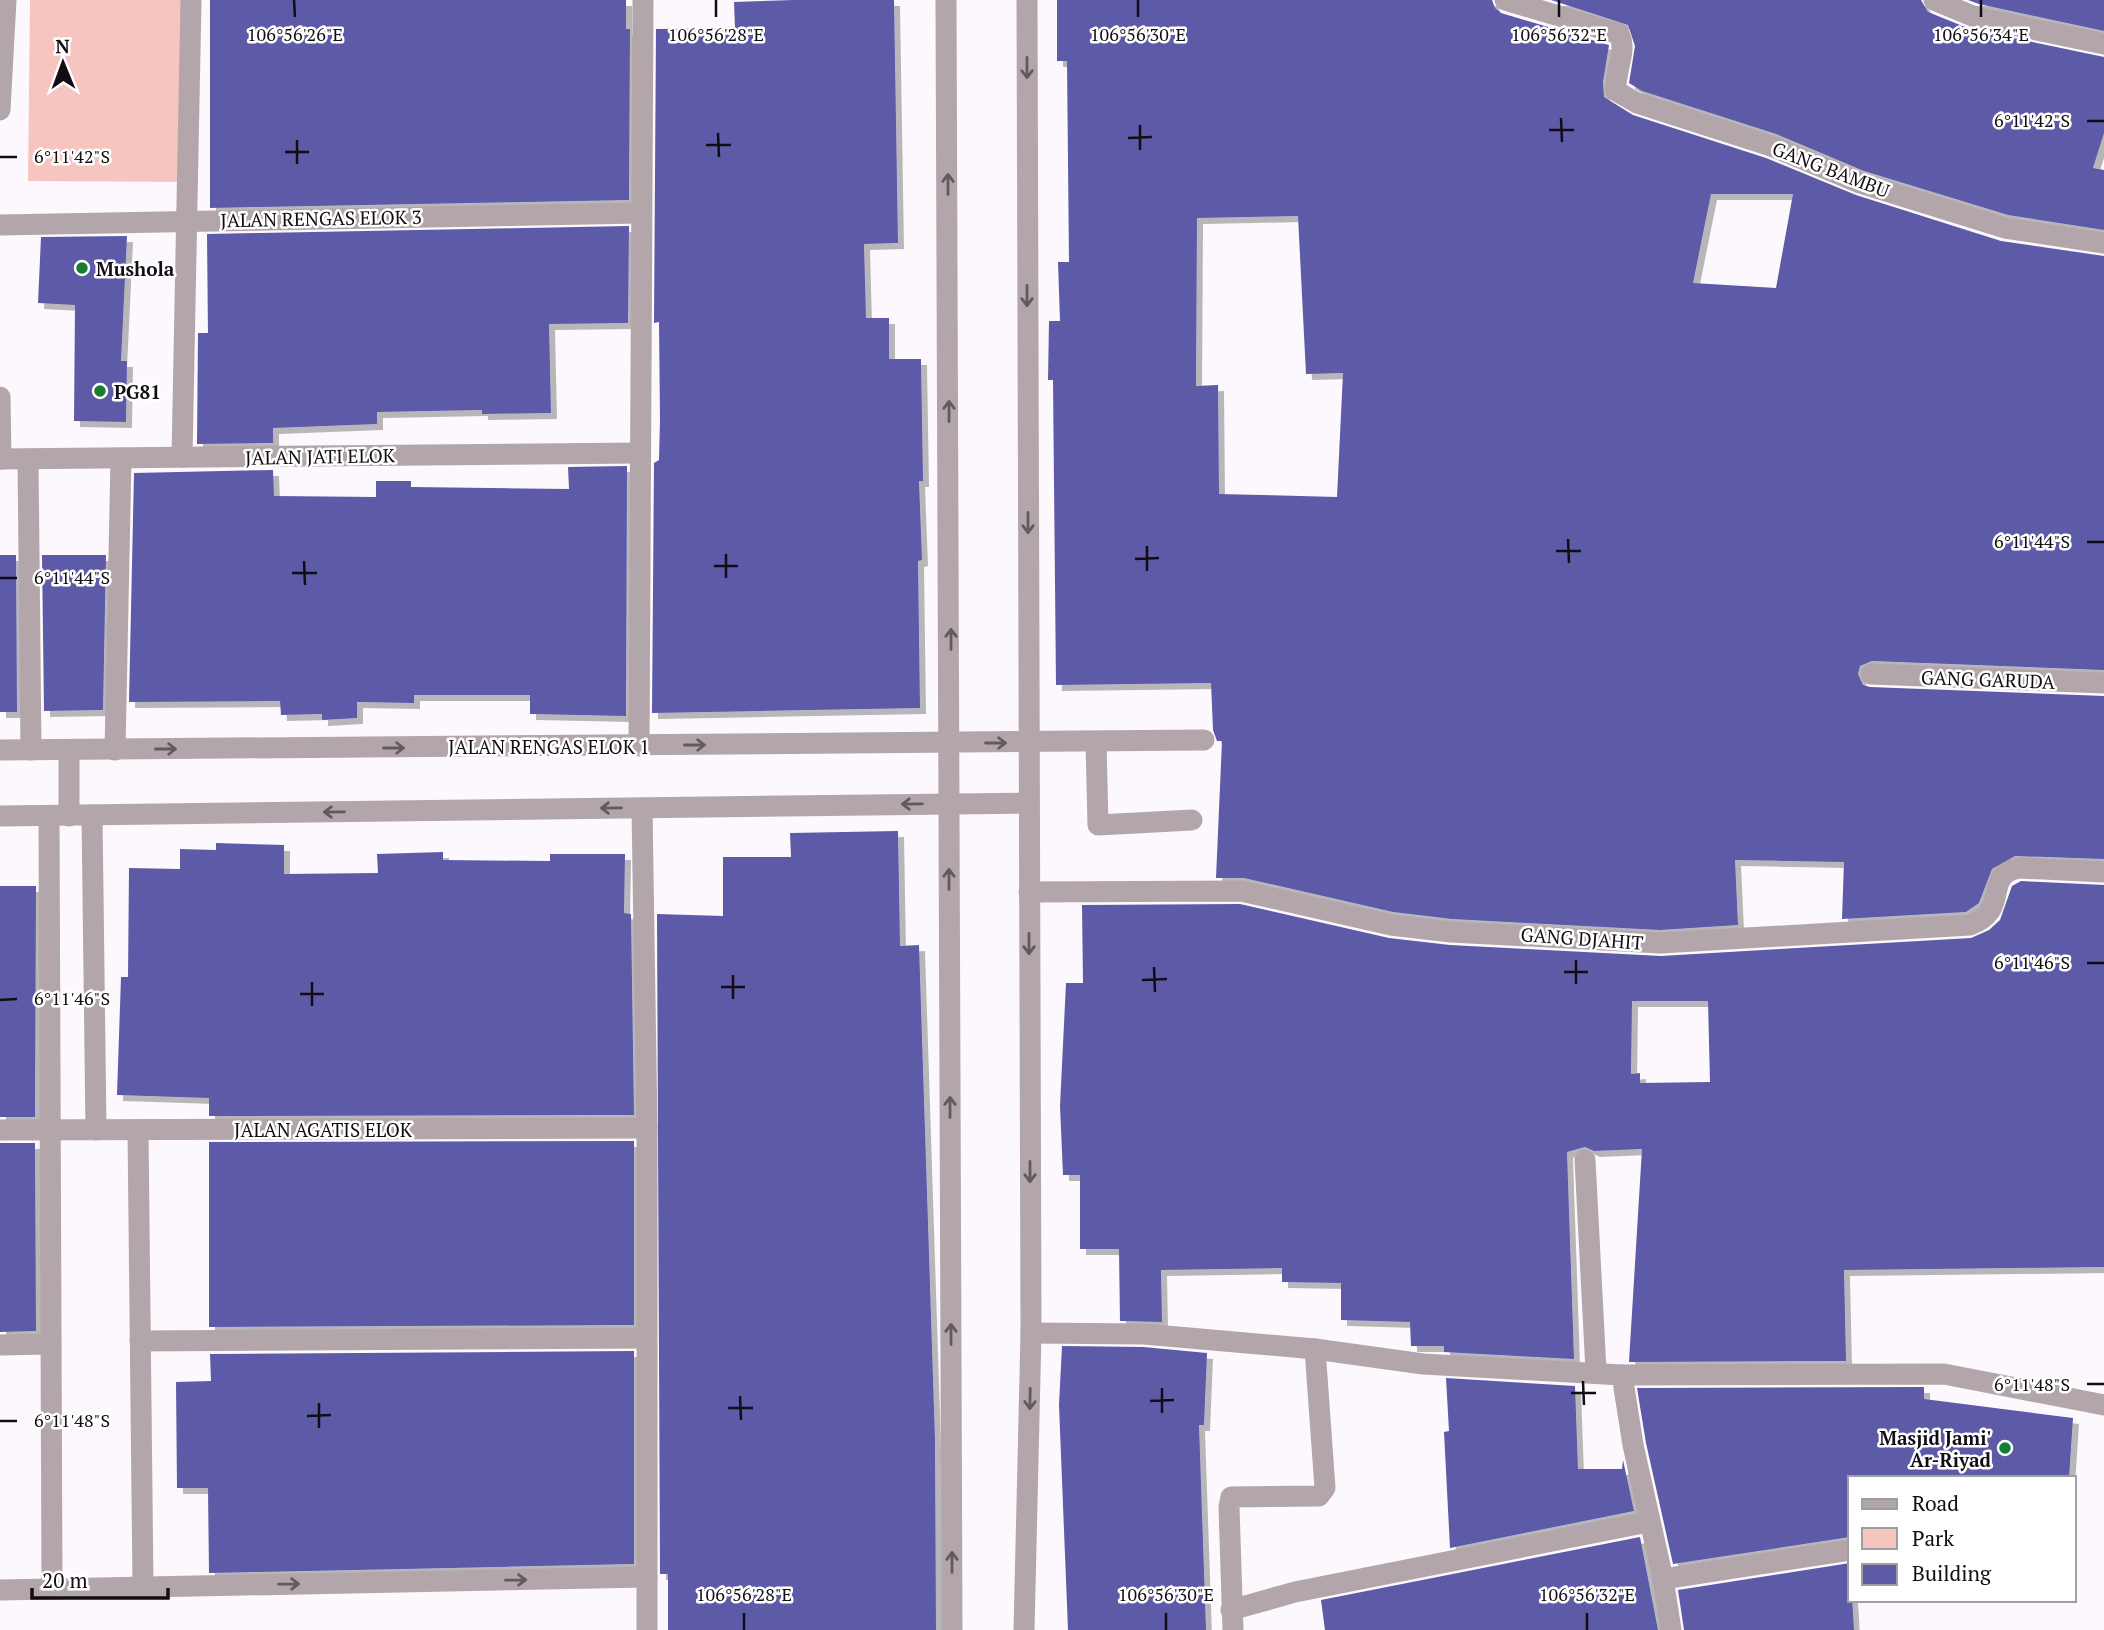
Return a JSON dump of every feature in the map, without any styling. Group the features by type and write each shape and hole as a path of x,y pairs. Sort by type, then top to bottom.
{"street":[{"path":"0,110 6,0"},
{"path":"182,457 191,0"},
{"path":"639,746 643,0"},
{"path":"946,0 953,1630"},
{"path":"1024,1630 1031,1333 1027,0"},
{"name":"GANG BAMBU","path":"1505,0 1615,31 1622,38 1623,49 1615,76 1616,91 1637,103 1771,146 1860,183 2005,228 2104,243"},
{"path":"1934,0 1975,17 2104,44"},
{"name":"JALAN RENGAS ELOK 3","path":"0,225 642,213"},
{"path":"0,397 0,459"},
{"name":"JALAN JATI ELOK","path":"0,459 640,453"},
{"path":"28,458 31,750"},
{"path":"115,750 121,458"},
{"name":"GANG GARUDA","path":"1871,674 2104,683"},
{"name":"JALAN RENGAS ELOK 1","path":"0,750 1204,740"},
{"path":"1096,742 1098,825 1192,820"},
{"path":"52,1589 50,1130 59,816 69,750"},
{"path":"0,817 1029,803"},
{"path":"632,1630 647,1630 647,1128 642,808"},
{"path":"92,815 96,1130"},
{"name":"GANG DJAHIT","path":"1029,892 1241,891 1391,925 1451,932 1660,943 1970,925 1985,919 1991,912 2000,878 2008,870 2019,868 2104,872"},
{"name":"JALAN AGATIS ELOK","path":"0,1130 647,1128"},
{"path":"138,1130 144,1587"},
{"path":"1585,1160 1597,1371"},
{"path":"1031,1333 1144,1334 1315,1349 1423,1364 1597,1371 1622,1375 1944,1374 2104,1405"},
{"path":"140,1340 646,1338"},
{"path":"0,1345 51,1344"},
{"path":"1315,1349 1325,1488 1319,1496 1231,1497 1228,1507 1232,1620 1295,1592 1648,1522"},
{"path":"1622,1375 1648,1522 1663,1579 1671,1630"},
{"path":"1663,1579 1848,1550"},
{"path":"0,1590 647,1577"}],"green space":[{"path":"30,0 183,0 186,182 28,181"}],"building":[{"path":"210,0 626,0 626,29 630,29 629,200 210,208"},
{"path":"894,0 898,243 864,244 866,318 889,318 889,359 921,359 923,481 919,481 922,560 918,561 920,708 652,713 654,463 659,460 660,420 659,322 654,323 656,29 735,28 734,2"},
{"path":"1057,0 1492,0 1501,13 1609,45 1603,82 1604,97 1633,115 1766,158 1856,195 2001,241 2104,256 2104,670 1872,661 1860,666 1858,674 1863,685 1870,687 2104,696 2104,859 2015,856 1992,869 1979,903 1966,912 1842,919 1844,862 1735,860 1738,925 1660,930 1452,919 1393,912 1244,878 1216,878 1222,741 1217,741 1213,730 1211,683 1056,685 1053,380 1048,380 1049,321 1060,321 1058,262 1069,262 1067,61 1057,61","holes":["1711,194 1793,194 1776,288 1693,283","1298,216 1306,374 1343,373 1337,497 1219,494 1218,385 1196,386 1197,218"]},
{"path":"1551,0 1921,0 1928,12 1970,29 2104,57 2104,133 2093,168 2104,170 2104,230 2008,215 1864,171 1776,134 1642,91 1629,83 1635,46 1628,25"},
{"path":"1968,0 2104,0 2104,31 1979,4"},
{"path":"629,226 628,323 549,324 551,413 482,414 482,410 377,412 377,424 273,428 273,443 197,444 198,333 208,333 207,234"},
{"path":"127,236 121,361 127,361 126,422 74,421 75,305 38,303 41,237"},
{"path":"627,466 626,716 530,714 530,695 414,695 414,703 357,702 357,718 322,720 322,714 281,715 280,701 129,702 134,473 273,470 274,496 376,497 376,481 411,481 411,487 569,489 568,467"},
{"path":"0,555 16,555 17,712 0,712"},
{"path":"42,555 106,555 103,710 44,711"},
{"path":"898,831 900,946 919,945 935,1440 936,1630 668,1630 668,1574 660,1574 657,914 723,916 723,857 791,857 790,833"},
{"path":"216,843 284,845 284,874 378,873 377,854 443,852 443,860 550,861 550,854 625,854 624,913 631,914 634,1115 209,1116 209,1098 117,1095 121,977 128,977 129,868 180,869 180,849 216,850"},
{"path":"2021,881 2104,885 2104,1267 1844,1270 1846,1361 1629,1362 1642,1149 1594,1151 1585,1147 1567,1152 1574,1359 1444,1352 1444,1346 1411,1346 1410,1322 1341,1320 1341,1283 1282,1282 1282,1268 1161,1270 1162,1322 1120,1321 1119,1249 1080,1249 1080,1175 1063,1175 1060,1106 1066,983 1083,983 1082,905 1240,904 1389,938 1450,945 1661,956 1971,938 1989,930 2000,920 2012,886","holes":["1632,1001 1708,1001 1710,1082 1640,1083 1640,1073 1631,1074"]},
{"path":"0,886 36,886 35,1117 0,1117"},
{"path":"634,1141 634,1325 209,1327 209,1142"},
{"path":"0,1143 35,1143 36,1331 0,1332"},
{"path":"1062,1346 1143,1347 1207,1353 1204,1425 1199,1425 1206,1630 1068,1630 1059,1405"},
{"path":"634,1351 634,1564 209,1573 208,1488 177,1488 176,1382 211,1381 210,1354"},
{"path":"1446,1378 1575,1386 1578,1469 1622,1469 1623,1460 1634,1511 1450,1548 1444,1432 1449,1431"},
{"path":"1924,1387 1924,1399 2073,1418 2069,1476 1848,1476 1848,1537 1673,1564 1646,1443 1637,1388"},
{"path":"1640,1537 1658,1630 1325,1630 1321,1600"},
{"path":"1848,1563 1848,1602 1852,1602 1854,1630 1684,1630 1678,1590"}],"place":[{"name":"Mushola","path":"82,268"},
{"name":"PG81","path":"100,391"},
{"name":"Masjid Jami' Ar-Riyad","path":"2005,1448"}]}
